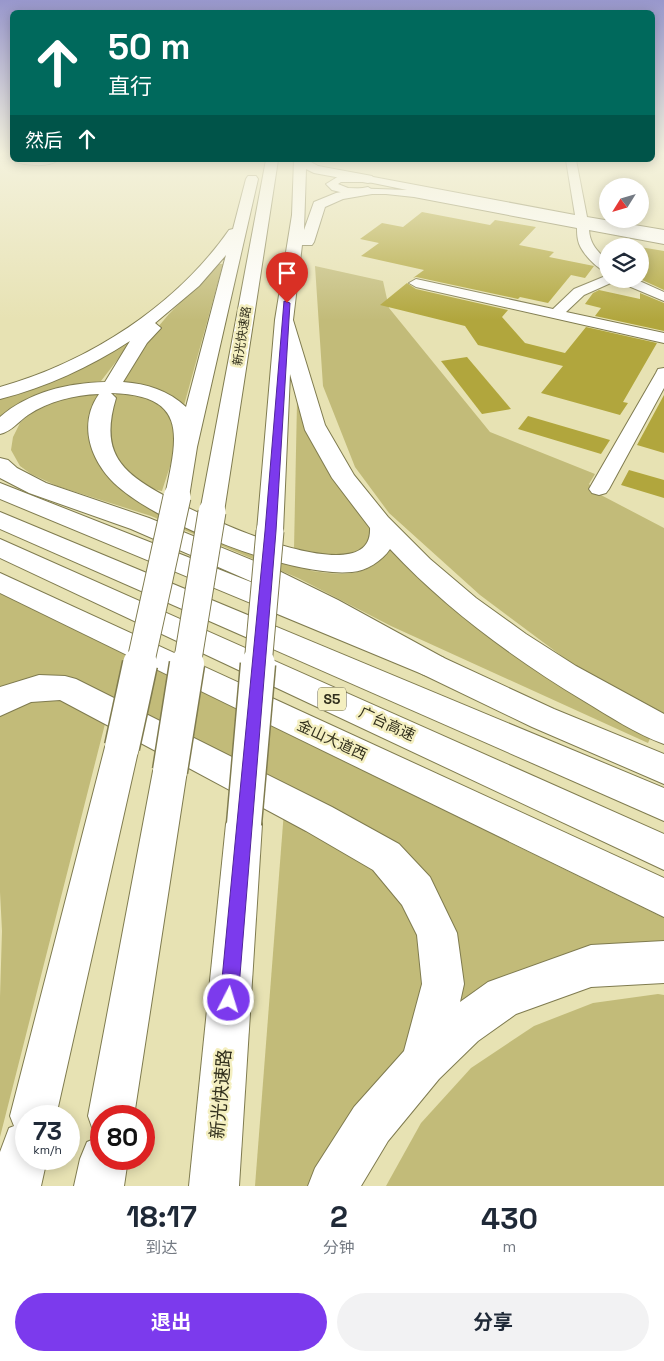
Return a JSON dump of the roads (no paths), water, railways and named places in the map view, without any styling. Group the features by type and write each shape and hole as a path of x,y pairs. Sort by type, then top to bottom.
{"main road":[{"path":"36,1105 122,747 177,497 186,447 244,209"},
{"name":"新光快速路","path":"113,1105 264,209"},
{"path":"299,209 284,320 314,428 344,482 382,526 422,566 454,594 528,651 631,713 664,730"},
{"path":"284,320 298,305 308,241 318,209"},
{"path":"241,221 220,255 140,340 110,389 100,417 99,433 101,448 110,464 130,484 194,522 290,557 320,564 342,566 358,563 371,556 379,547 383,536 382,526"},
{"path":"0,393 66,371 88,360 109,348 176,300"},
{"name":"新光快速路","path":"214,1186 270,531 284,320"},
{"path":"0,428 16,412 40,400 64,392 95,388 127,389 148,392 169,402 184,422 186,447"},
{"path":"0,465 11,475 44,491 118,515 188,543 294,590 433,666"},
{"path":"0,490 433,666 543,718 664,769"},
{"name":"S5","path":"0,520 664,805"},
{"name":"广台高速","path":"0,548 664,852"},
{"name":"金山大道西","path":"0,582 664,898"},
{"path":"0,703 20,691 46,685 65,688 319,820 386,857 416,891 437,933 443,984 423,1063"},
{"path":"333,1186 371,1124 423,1063 463,1026 503,997 591,966 664,962"},
{"path":"16,1186 20,1170"},
{"path":"99,1186 102,1170"}],"street":[{"path":"503,209 664,234"},
{"path":"580,209 584,241 592,254 599,260"},
{"path":"583,223 664,240"},
{"path":"416,283 664,338"},
{"path":"556,314 568,300 583,289 599,283"},
{"path":"644,288 664,297"},
{"path":"599,489 660,392 664,373"}]}
